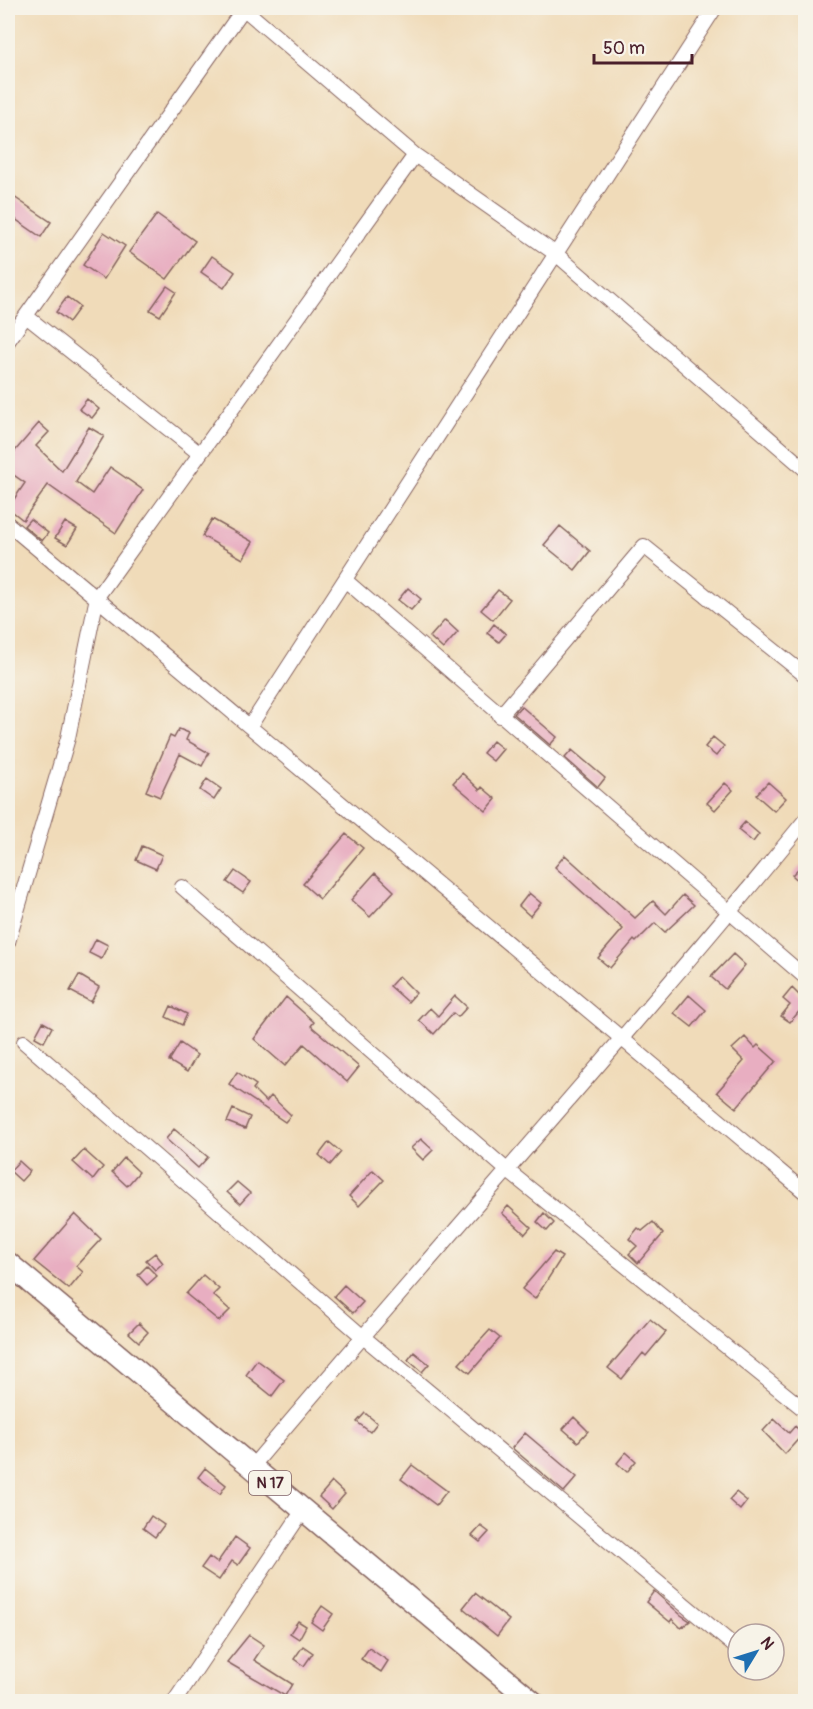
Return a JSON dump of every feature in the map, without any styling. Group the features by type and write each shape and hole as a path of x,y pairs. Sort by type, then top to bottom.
{"main road":[{"name":"N 17","path":"8,1263 533,1701"}],"street":[{"path":"8,341 244,8 415,154 556,254 806,470"},
{"path":"250,726 715,8"},
{"path":"8,942 68,738 97,597 415,154"},
{"path":"26,316 200,454"},
{"path":"8,524 806,1193"},
{"path":"500,716 644,546 806,676"},
{"path":"345,580 806,978"},
{"path":"251,1468 362,1336 622,1039 806,819"},
{"path":"183,887 508,1171 806,1411"},
{"path":"24,1042 362,1336 726,1639"},
{"path":"174,1701 304,1509"}],"building":[{"path":"8,193 51,222 41,237 8,214"},
{"path":"157,214 195,241 167,279 129,252"},
{"path":"104,232 125,246 104,279 83,265"},
{"path":"212,256 235,272 224,288 201,272"},
{"path":"167,286 176,292 160,316 150,310"},
{"path":"67,297 80,307 69,322 56,312"},
{"path":"87,399 99,409 92,418 79,409"},
{"path":"39,423 49,432 36,446 62,471 89,427 104,436 76,482 92,494 110,467 143,490 116,533 48,485 23,520 8,508 25,483 8,471 8,445 15,451"},
{"path":"30,519 48,533 42,541 24,526"},
{"path":"212,519 253,542 243,559 202,536"},
{"path":"65,522 77,529 67,545 55,538"},
{"path":"560,526 590,551 575,570 544,545"},
{"path":"408,588 421,599 411,610 398,600"},
{"path":"498,590 510,599 493,620 481,610"},
{"path":"445,620 458,632 443,649 430,637"},
{"path":"494,624 506,634 499,642 487,633"},
{"path":"521,706 557,737 550,745 514,714"},
{"path":"179,729 189,733 186,740 209,753 202,766 180,754 160,797 146,791 170,736 174,738"},
{"path":"713,737 724,746 716,756 705,747"},
{"path":"493,741 503,749 493,761 483,753"},
{"path":"572,750 605,778 598,787 565,758"},
{"path":"462,773 480,790 482,787 496,799 486,811 453,783"},
{"path":"207,779 221,789 214,800 200,790"},
{"path":"768,782 786,798 774,811 756,795"},
{"path":"725,783 733,790 715,810 707,803"},
{"path":"745,822 759,834 753,842 738,830"},
{"path":"346,834 363,848 320,899 303,884"},
{"path":"142,846 162,855 156,869 136,860"},
{"path":"565,855 635,918 653,901 666,914 683,895 694,905 665,932 655,923 636,942 634,940 610,968 598,958 623,929 555,867"},
{"path":"806,861 806,888 792,875"},
{"path":"235,871 251,882 243,893 227,882"},
{"path":"375,873 394,891 370,917 351,900"},
{"path":"529,893 541,903 530,916 519,906"},
{"path":"96,939 108,945 101,959 89,953"},
{"path":"733,954 745,965 725,989 711,977"},
{"path":"79,975 99,987 91,1002 70,991"},
{"path":"399,976 416,993 408,1002 390,986"},
{"path":"792,988 804,1000 801,1004 804,1006 790,1022 781,1016 790,1005 783,999"},
{"path":"689,995 706,1010 692,1027 674,1013"},
{"path":"455,996 467,1007 458,1017 453,1013 434,1034 419,1020 430,1008 438,1016"},
{"path":"286,997 314,1022 311,1026 359,1067 347,1082 304,1044 285,1066 254,1039"},
{"path":"171,1006 187,1014 182,1025 166,1017"},
{"path":"43,1022 52,1027 44,1042 35,1037"},
{"path":"745,1037 755,1048 758,1045 776,1061 736,1108 717,1092 744,1061 732,1049"},
{"path":"180,1043 197,1055 187,1072 169,1061"},
{"path":"237,1072 256,1085 253,1089 266,1102 271,1096 291,1115 285,1122 229,1084"},
{"path":"233,1109 250,1117 245,1129 227,1122"},
{"path":"174,1129 208,1157 198,1168 166,1139"},
{"path":"421,1139 433,1150 423,1160 411,1148"},
{"path":"329,1142 341,1152 330,1165 319,1155"},
{"path":"84,1150 103,1167 93,1180 73,1162"},
{"path":"124,1158 139,1172 127,1186 112,1172"},
{"path":"19,1161 30,1171 21,1181 10,1171"},
{"path":"373,1170 384,1180 359,1206 349,1196"},
{"path":"237,1182 250,1193 240,1204 227,1192"},
{"path":"508,1206 531,1227 525,1234 502,1213"},
{"path":"544,1213 554,1223 547,1231 537,1222"},
{"path":"75,1214 101,1239 76,1266 83,1272 69,1289 34,1261"},
{"path":"653,1222 663,1234 638,1263 629,1254 637,1246 629,1239 638,1228 642,1231"},
{"path":"554,1252 562,1257 535,1299 522,1289"},
{"path":"155,1253 163,1263 155,1270 146,1260"},
{"path":"147,1266 157,1276 147,1285 138,1275"},
{"path":"203,1275 219,1289 213,1295 230,1310 219,1321 186,1294"},
{"path":"344,1285 363,1302 353,1313 334,1296"},
{"path":"650,1319 666,1332 646,1356 643,1353 622,1379 608,1368"},
{"path":"139,1323 148,1332 139,1342 129,1333"},
{"path":"490,1330 500,1338 470,1373 459,1364"},
{"path":"414,1352 429,1364 422,1372 408,1360"},
{"path":"257,1360 284,1380 272,1396 246,1375"},
{"path":"365,1413 377,1423 370,1432 357,1422"},
{"path":"574,1417 588,1431 578,1442 563,1429"},
{"path":"774,1419 789,1433 795,1426 803,1434 785,1454 763,1431"},
{"path":"525,1433 577,1477 564,1492 512,1448"},
{"path":"626,1452 636,1461 627,1472 617,1463"},
{"path":"412,1465 447,1491 436,1505 401,1479"},
{"path":"205,1468 226,1485 220,1494 198,1477"},
{"path":"332,1482 345,1494 332,1509 319,1497"},
{"path":"736,1492 747,1501 740,1510 729,1500"},
{"path":"151,1516 164,1525 155,1537 143,1528"},
{"path":"481,1526 489,1532 480,1542 472,1536"},
{"path":"235,1537 250,1548 238,1565 232,1561 219,1580 201,1568 209,1557 217,1563"},
{"path":"654,1591 690,1621 681,1628 672,1619 670,1622 646,1602"},
{"path":"475,1593 509,1620 497,1636 463,1608"},
{"path":"322,1606 333,1614 322,1630 311,1622"},
{"path":"298,1621 306,1626 299,1639 290,1633"},
{"path":"249,1635 264,1645 254,1660 292,1684 285,1696 227,1662"},
{"path":"303,1646 313,1653 304,1666 294,1659"},
{"path":"369,1648 388,1661 381,1672 361,1659"}]}
